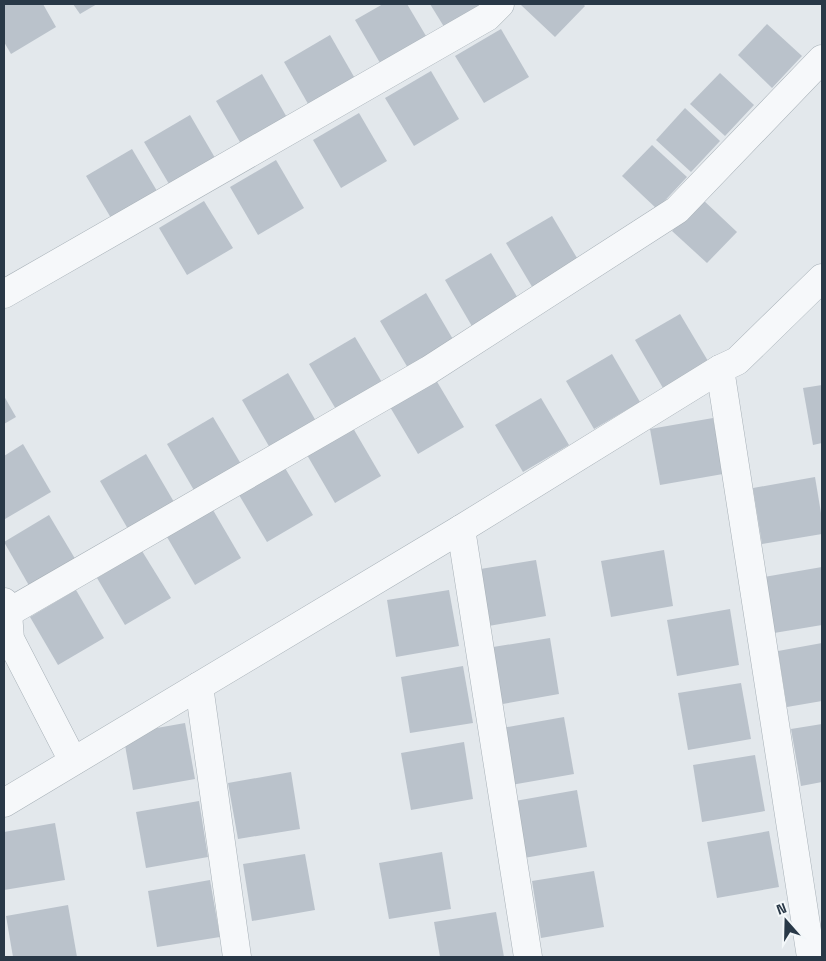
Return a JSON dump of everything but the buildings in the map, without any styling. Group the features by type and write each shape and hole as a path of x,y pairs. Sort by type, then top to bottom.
{"street":[{"path":"4,294 487,17 500,4"},
{"path":"73,761 10,640 5,610 430,370 677,210 822,59"},
{"path":"4,803 461,529 720,369 737,361 822,278"},
{"path":"720,369 811,957"},
{"path":"461,529 528,957"},
{"path":"199,686 237,957"}]}
